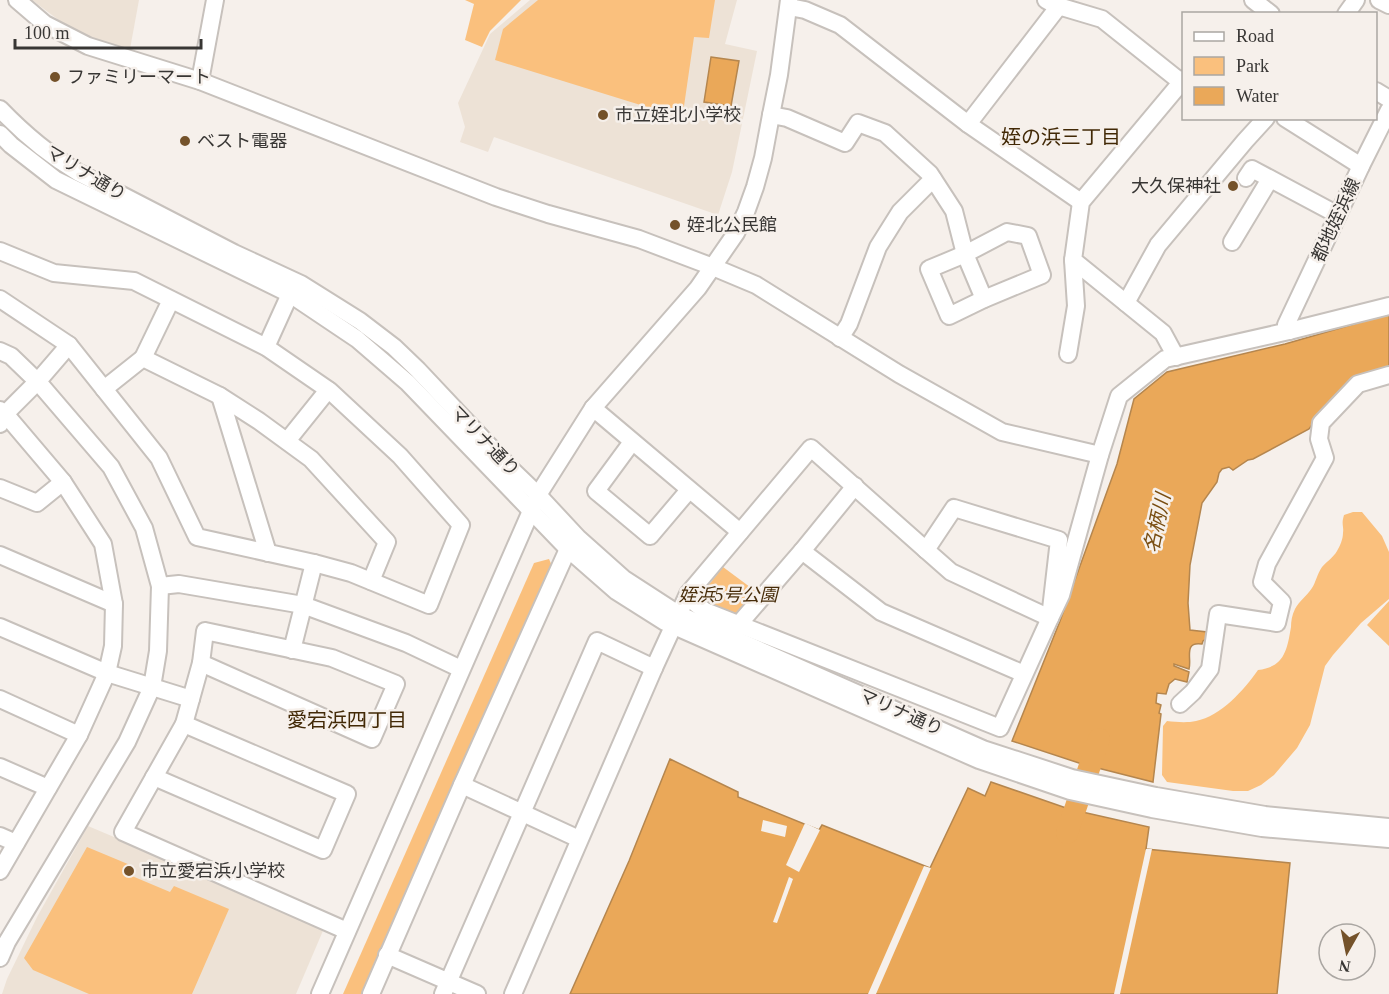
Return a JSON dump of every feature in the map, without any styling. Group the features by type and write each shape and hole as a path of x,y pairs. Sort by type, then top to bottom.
{"street":[{"path":"17,0 45,24 88,46 200,81 494,203 548,214 639,239 756,285 899,374 1002,432 1100,455"},
{"path":"200,81 215,0"},
{"path":"1379,0 1389,5"},
{"path":"968,124 1052,3 1102,19 1182,80 1081,202 1073,260 1076,306 1068,354"},
{"path":"320,994 538,495 593,408 698,288 736,233 746,212 763,158 789,4 840,25 968,124 1081,202"},
{"path":"1253,4 1267,12"},
{"name":"マリナ通り","path":"0,109 22,132 59,161 234,253 296,289 408,383 568,549 616,591 676,620 981,755 1072,778 1154,803"},
{"name":"都地姪浜線","path":"1289,331 1286,326 1389,110"},
{"path":"771,115 787,118 845,143 858,123 885,134 930,174 954,211 965,254 984,298"},
{"path":"1126,303 1158,245 1264,120"},
{"path":"1288,120 1361,166"},
{"name":"マリナ通り","path":"0,134 56,180 296,289 360,321 394,347 418,370 578,538 624,579 676,620"},
{"path":"1246,178 1252,169 1338,215"},
{"path":"840,338 849,324 878,247 900,212 933,179"},
{"path":"1232,242 1270,179"},
{"path":"1007,232 1029,236 1042,275 984,298 948,316 929,269 965,254 1007,232"},
{"path":"0,251 54,273 134,282 266,347 328,390 400,456 462,525 429,605 351,573 197,537 159,458 69,345 0,298"},
{"path":"1073,260 1163,333 1176,357"},
{"path":"266,347 296,289"},
{"path":"104,389 143,358 171,300"},
{"path":"688,594 705,611 1000,728 1061,595 1119,396 1165,360 1389,306"},
{"path":"0,871 79,735 107,673 113,646 114,604 103,544 63,482 2,416 38,381 69,345"},
{"path":"0,351 11,356 38,381 111,467 144,528 160,586 158,651 152,687 127,742 7,942 0,958"},
{"path":"143,358 220,396 311,459 387,542 371,581"},
{"path":"1180,704 1193,693 1209,669 1218,614 1277,623 1282,602 1262,582 1268,564 1325,458 1318,439 1322,423 1358,384 1389,375"},
{"path":"287,441 328,390"},
{"path":"220,396 268,553"},
{"path":"593,408 740,532"},
{"path":"632,442 596,491 650,537 688,490"},
{"path":"513,994 688,594 811,448 951,572 1050,618"},
{"path":"0,488 37,503 63,482"},
{"path":"739,624 855,486"},
{"path":"927,550 954,508 1059,540 1050,618"},
{"path":"371,994 568,549"},
{"path":"802,551 881,612 1024,674"},
{"path":"0,555 114,604"},
{"path":"292,650 314,563"},
{"path":"160,586 180,584 303,605 406,643 461,669"},
{"path":"0,627 107,673 191,699"},
{"path":"201,663 372,739 396,684 332,658 205,631 201,663 184,723 123,832 347,931"},
{"path":"446,988 597,641 654,668"},
{"path":"0,699 79,735"},
{"path":"154,777 323,850 346,795 184,723"},
{"path":"0,767 48,788"},
{"path":"462,785 579,839"},
{"path":"1154,803 1389,827"},
{"path":"1154,803 1262,828 1389,839"},
{"path":"0,836 16,843"},
{"path":"387,955 446,988 477,994"}],"shaded area":[{"path":"32,0 139,0 130,49 72,30"},
{"name":"市立姪北小学校","path":"530,0 737,0 725,44 757,51 732,172 718,215 494,137 488,152 460,142 465,127 458,103 490,34"},
{"name":"市立愛宕浜小学校","path":"88,826 325,926 296,994 2,994 37,917"}],"green space":[{"path":"465,0 521,0 490,31 482,47 465,40 474,4"},
{"path":"538,0 715,0 709,38 694,37 683,113 647,107 495,60 503,29"},
{"path":"1362,512 1382,536 1389,552 1389,599 1361,623 1325,666 1310,725 1297,748 1274,775 1248,791 1167,782 1162,775 1163,726 1167,721 1193,722 1214,714 1239,694 1258,670 1279,661 1286,650 1295,609 1312,588 1322,567 1337,551 1342,538 1344,515"},
{"path":"549,559 552,566 366,994 343,994 534,563"},
{"name":"姪浜5号公園","path":"723,567 758,593 735,619 703,606 699,597"},
{"path":"1389,601 1389,646 1367,625"},
{"path":"87,847 135,867 132,876 170,892 174,886 229,909 192,994 89,994 33,970 24,958"}],"water":[{"path":"711,57 739,61 731,106 704,102"},
{"path":"1389,314 1389,372 1314,422 1309,429 1233,470 1229,467 1222,469 1217,482 1202,503 1190,565 1188,603 1190,630 1207,632 1206,639 1202,644 1192,645 1190,648 1189,669 1174,664 1189,672 1187,682 1175,679 1169,684 1166,694 1157,693 1156,703 1161,705 1159,713 1161,714 1153,782 1082,764 1012,741 1060,621 1117,464 1134,399 1167,372 1285,344"},
{"path":"670,759 738,792 738,797 819,830 822,825 930,868 968,788 985,796 991,782 1069,809 1149,827 1146,849 1290,863 1277,994 570,994 629,861"}],"pier":[{"path":"763,820 787,826 785,837 761,831"},
{"path":"805,823 820,830 799,872 786,865"},
{"path":"1146,849 1152,849 1120,994 1114,994"},
{"path":"924,866 931,868 876,994 868,994"},
{"path":"789,877 793,879 777,923 773,922"}],"waterway":[{"name":"名柄川","path":"1067,833 1099,739"}],"place":[{"name":"ファミリーマート","path":"55,77"},
{"name":"市立姪北小学校","path":"603,115"},
{"name":"ベスト電器","path":"185,141"},
{"name":"大久保神社","path":"1233,186"},
{"name":"姪北公民館","path":"675,225"},
{"name":"市立愛宕浜小学校","path":"129,871"}],"district":[{"name":"姪の浜三丁目","path":"1061,137"},
{"name":"愛宕浜四丁目","path":"347,720"}]}
